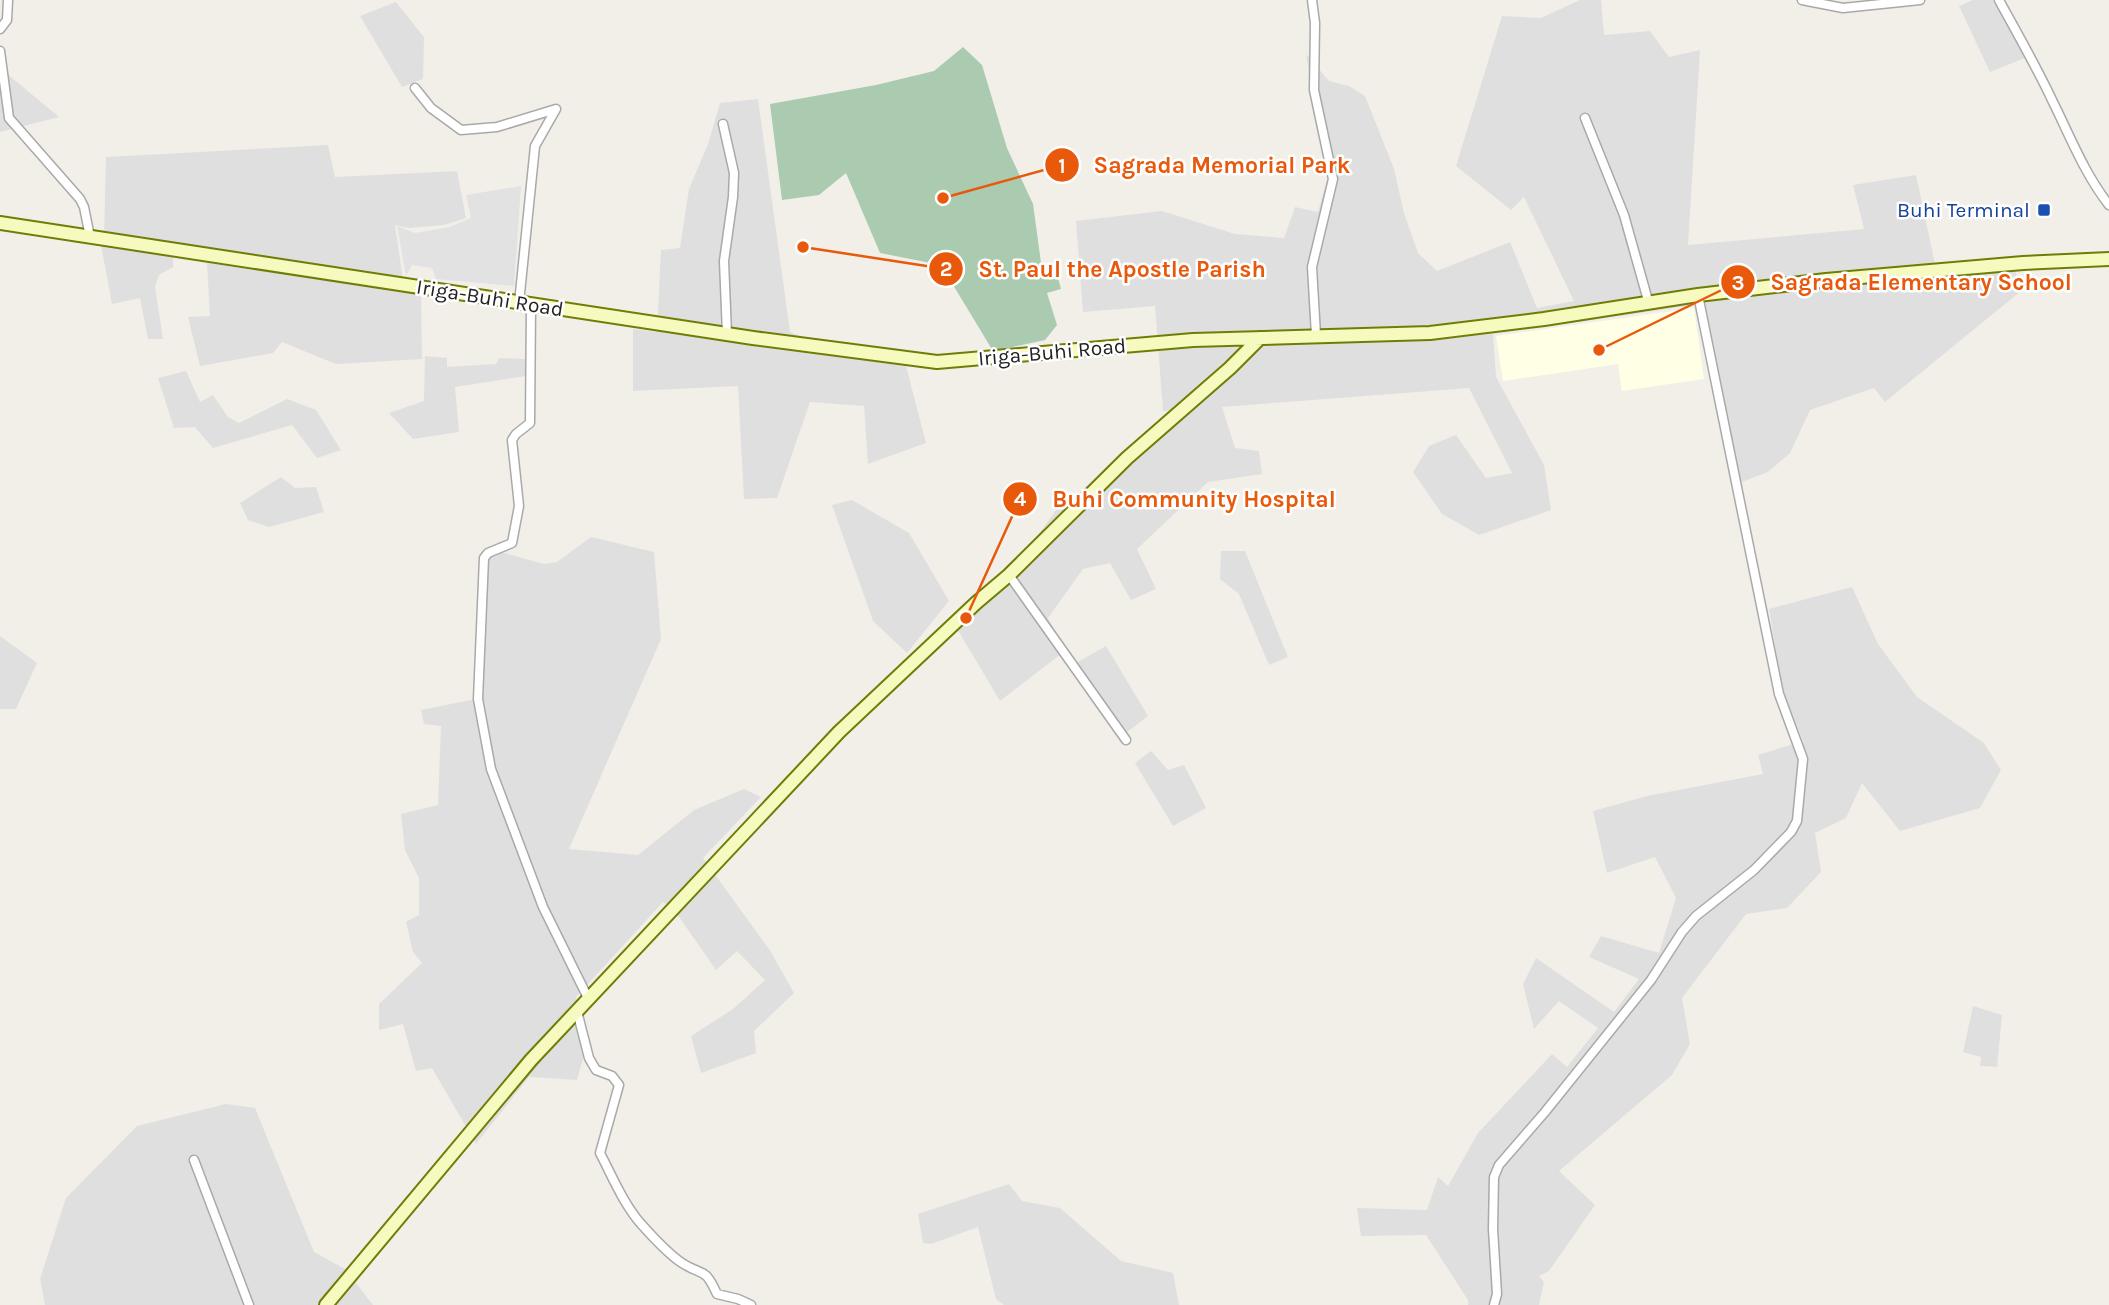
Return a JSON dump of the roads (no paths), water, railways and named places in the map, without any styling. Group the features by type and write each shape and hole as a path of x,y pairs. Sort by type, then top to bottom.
{"main road":[{"name":"Iriga-Buhi Road","path":"0,223 727,334 937,362 1112,346 1316,335 1430,333 1698,295 1839,279 2023,263 2109,259"},
{"path":"326,1305 531,1060 839,733 1009,575 1127,458 1260,338"}],"street":[{"path":"0,29 7,20 8,0"},
{"path":"1311,0 1315,23 1314,90 1333,179 1312,267 1316,335"},
{"path":"1802,0 1843,8 1920,0"},
{"path":"1999,0 2048,91 2079,157 2109,205"},
{"path":"0,51 9,118 85,207 90,237"},
{"path":"415,88 431,108 461,130 497,127 556,109 535,146 525,304 530,423 516,433 512,440 519,506 512,543 488,553 484,558 478,699 491,769 543,907 588,998"},
{"path":"1585,118 1624,215 1648,304"},
{"path":"723,124 734,173 724,261 727,334"},
{"path":"1494,1305 1497,1294 1493,1229 1494,1177 1499,1165 1651,980 1682,932 1696,916 1754,870 1791,832 1797,821 1803,759 1779,694 1698,295"},
{"path":"1009,575 1126,740"},
{"path":"577,1010 589,1058 596,1070 612,1076 619,1085 600,1153 639,1222 676,1258 709,1277 717,1294 751,1305"},
{"path":"194,1160 249,1305"}],"place":[{"name":"Sagrada Memorial Park","path":"943,198"},
{"name":"Buhi Terminal","path":"2044,210"},
{"name":"St. Paul the Apostle Parish","path":"803,247"},
{"name":"Sagrada Elementary School","path":"1599,350"},
{"name":"Buhi Community Hospital","path":"966,618"}]}
